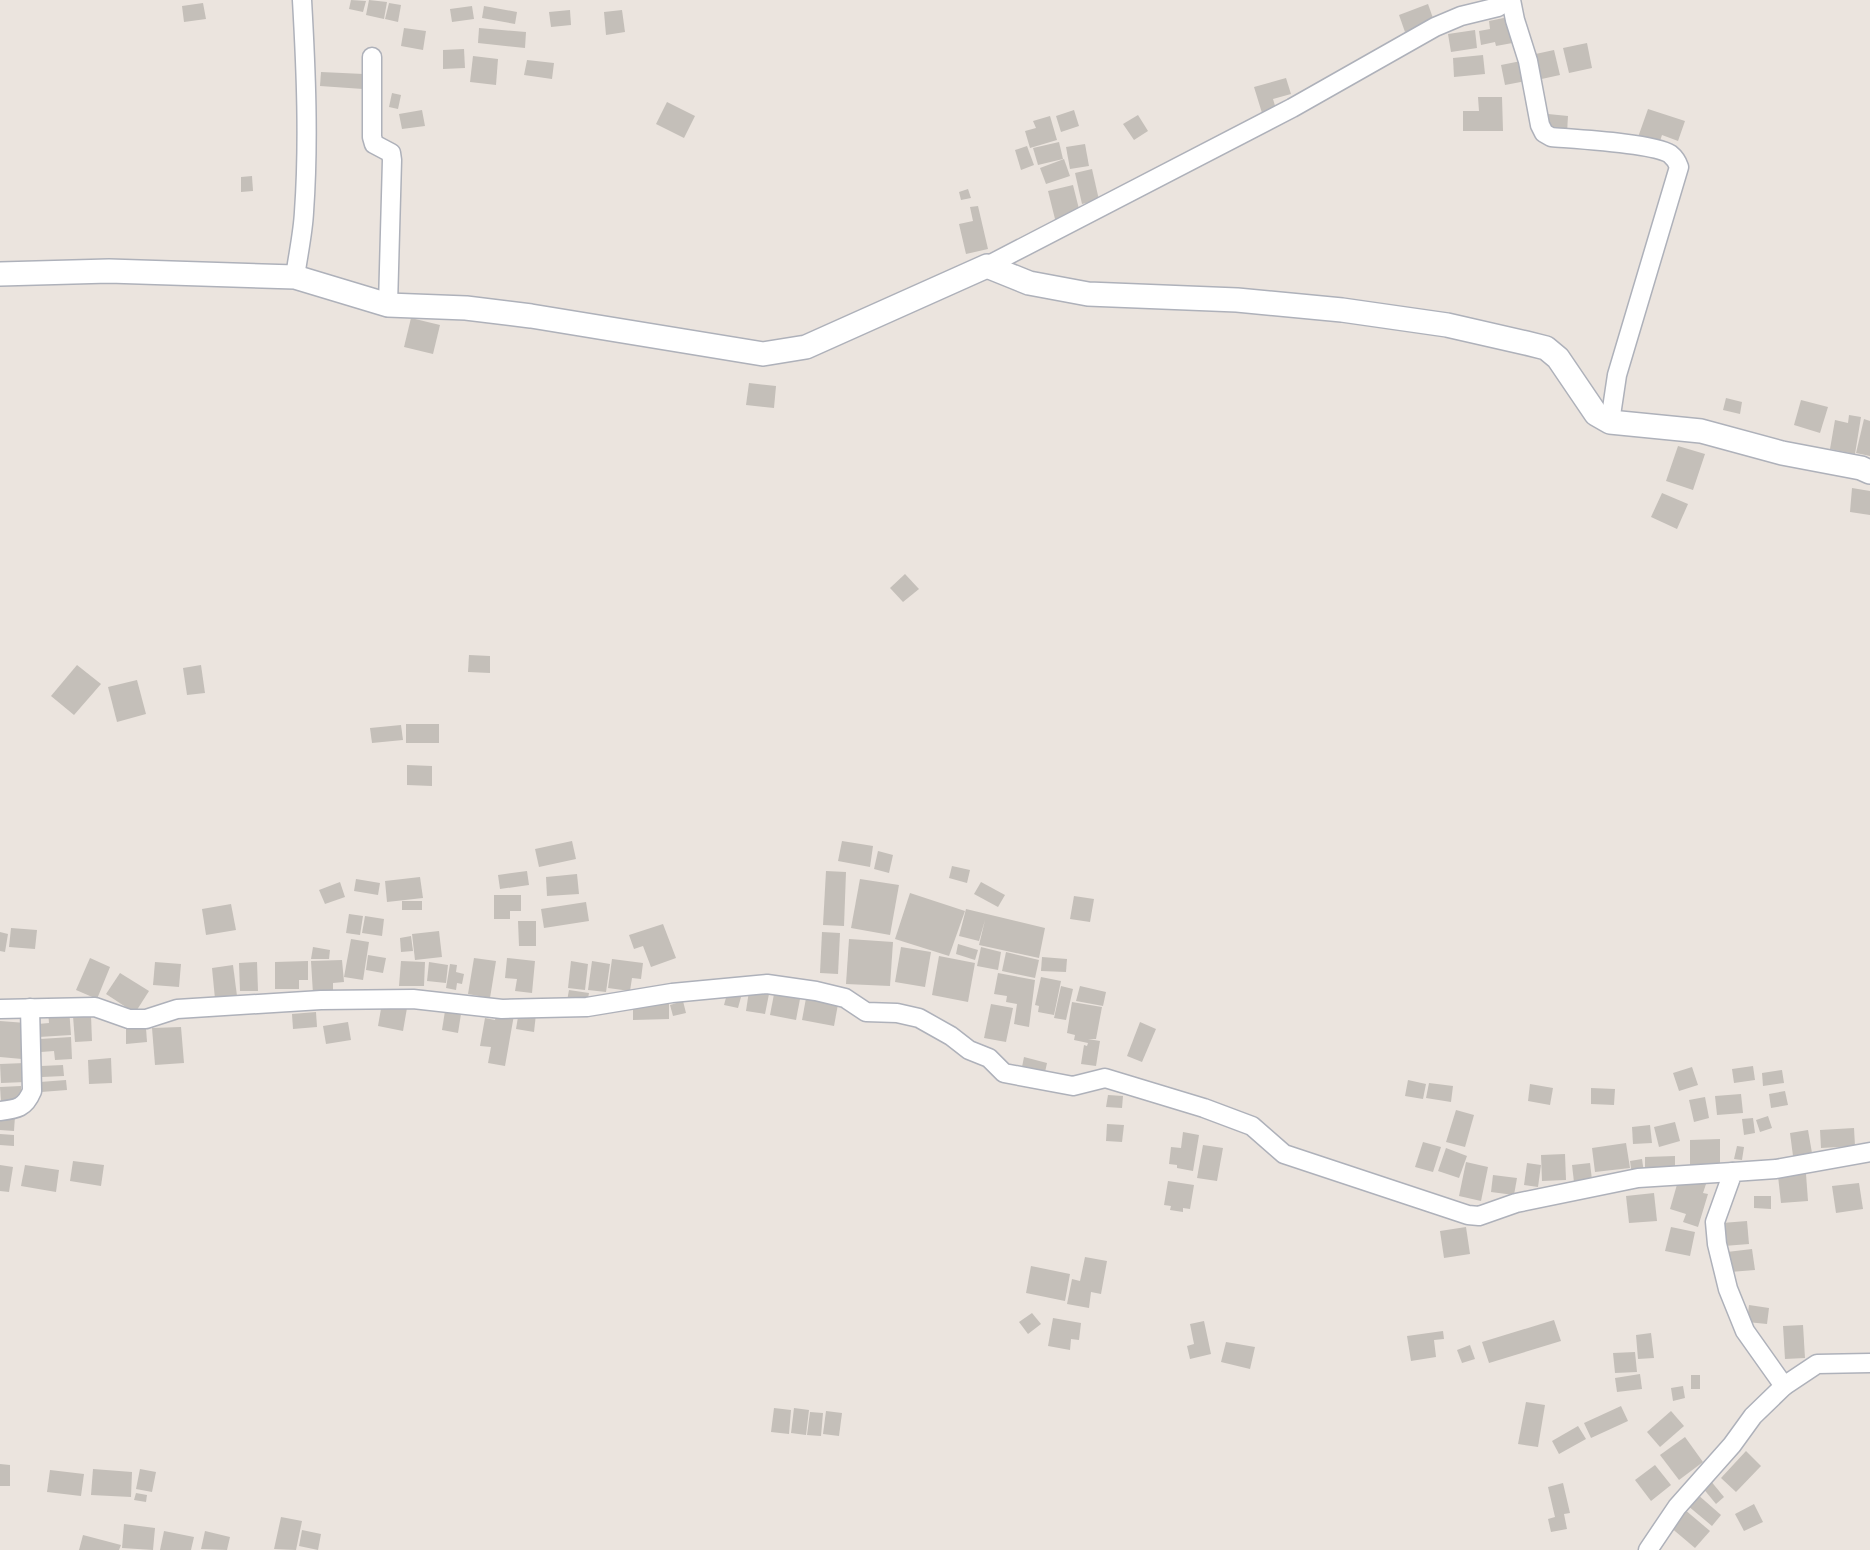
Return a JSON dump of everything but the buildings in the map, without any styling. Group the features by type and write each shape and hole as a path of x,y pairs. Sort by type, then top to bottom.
{"street":[{"path":"295,276 304,214 306,161 302,0"},
{"path":"0,274 109,271 295,276 388,305 466,308 531,316 763,354 806,347 987,266 1292,108 1435,27 1461,16 1505,5 1510,0"},
{"path":"1510,0 1528,61 1540,125 1544,133 1551,137 1647,147 1668,152 1676,159 1679,167 1617,375 1610,422"},
{"path":"372,57 372,140 374,144 389,152 393,160 388,305"},
{"path":"987,266 1029,282 1088,294 1237,300 1342,310 1447,325 1536,345 1546,348 1558,358 1596,414 1610,422 1701,431 1782,453 1870,471"},
{"path":"0,1009 95,1007 129,1019 146,1019 177,1009 321,1000 413,999 502,1009 587,1007 673,993 767,984 816,990 845,998 866,1012 897,1013 919,1018 969,1050 989,1058 1003,1073 1073,1086 1105,1078 1205,1108 1252,1126 1284,1154 1468,1215 1479,1216 1516,1203 1638,1178 1776,1169 1870,1152"},
{"path":"0,1111 19,1109 28,1101 32,1091 30,1008"},
{"path":"1733,1172 1715,1222 1719,1255 1728,1289 1745,1331 1784,1386"},
{"path":"1648,1550 1677,1507 1732,1445 1753,1416 1784,1386 1817,1364 1870,1363"}]}
